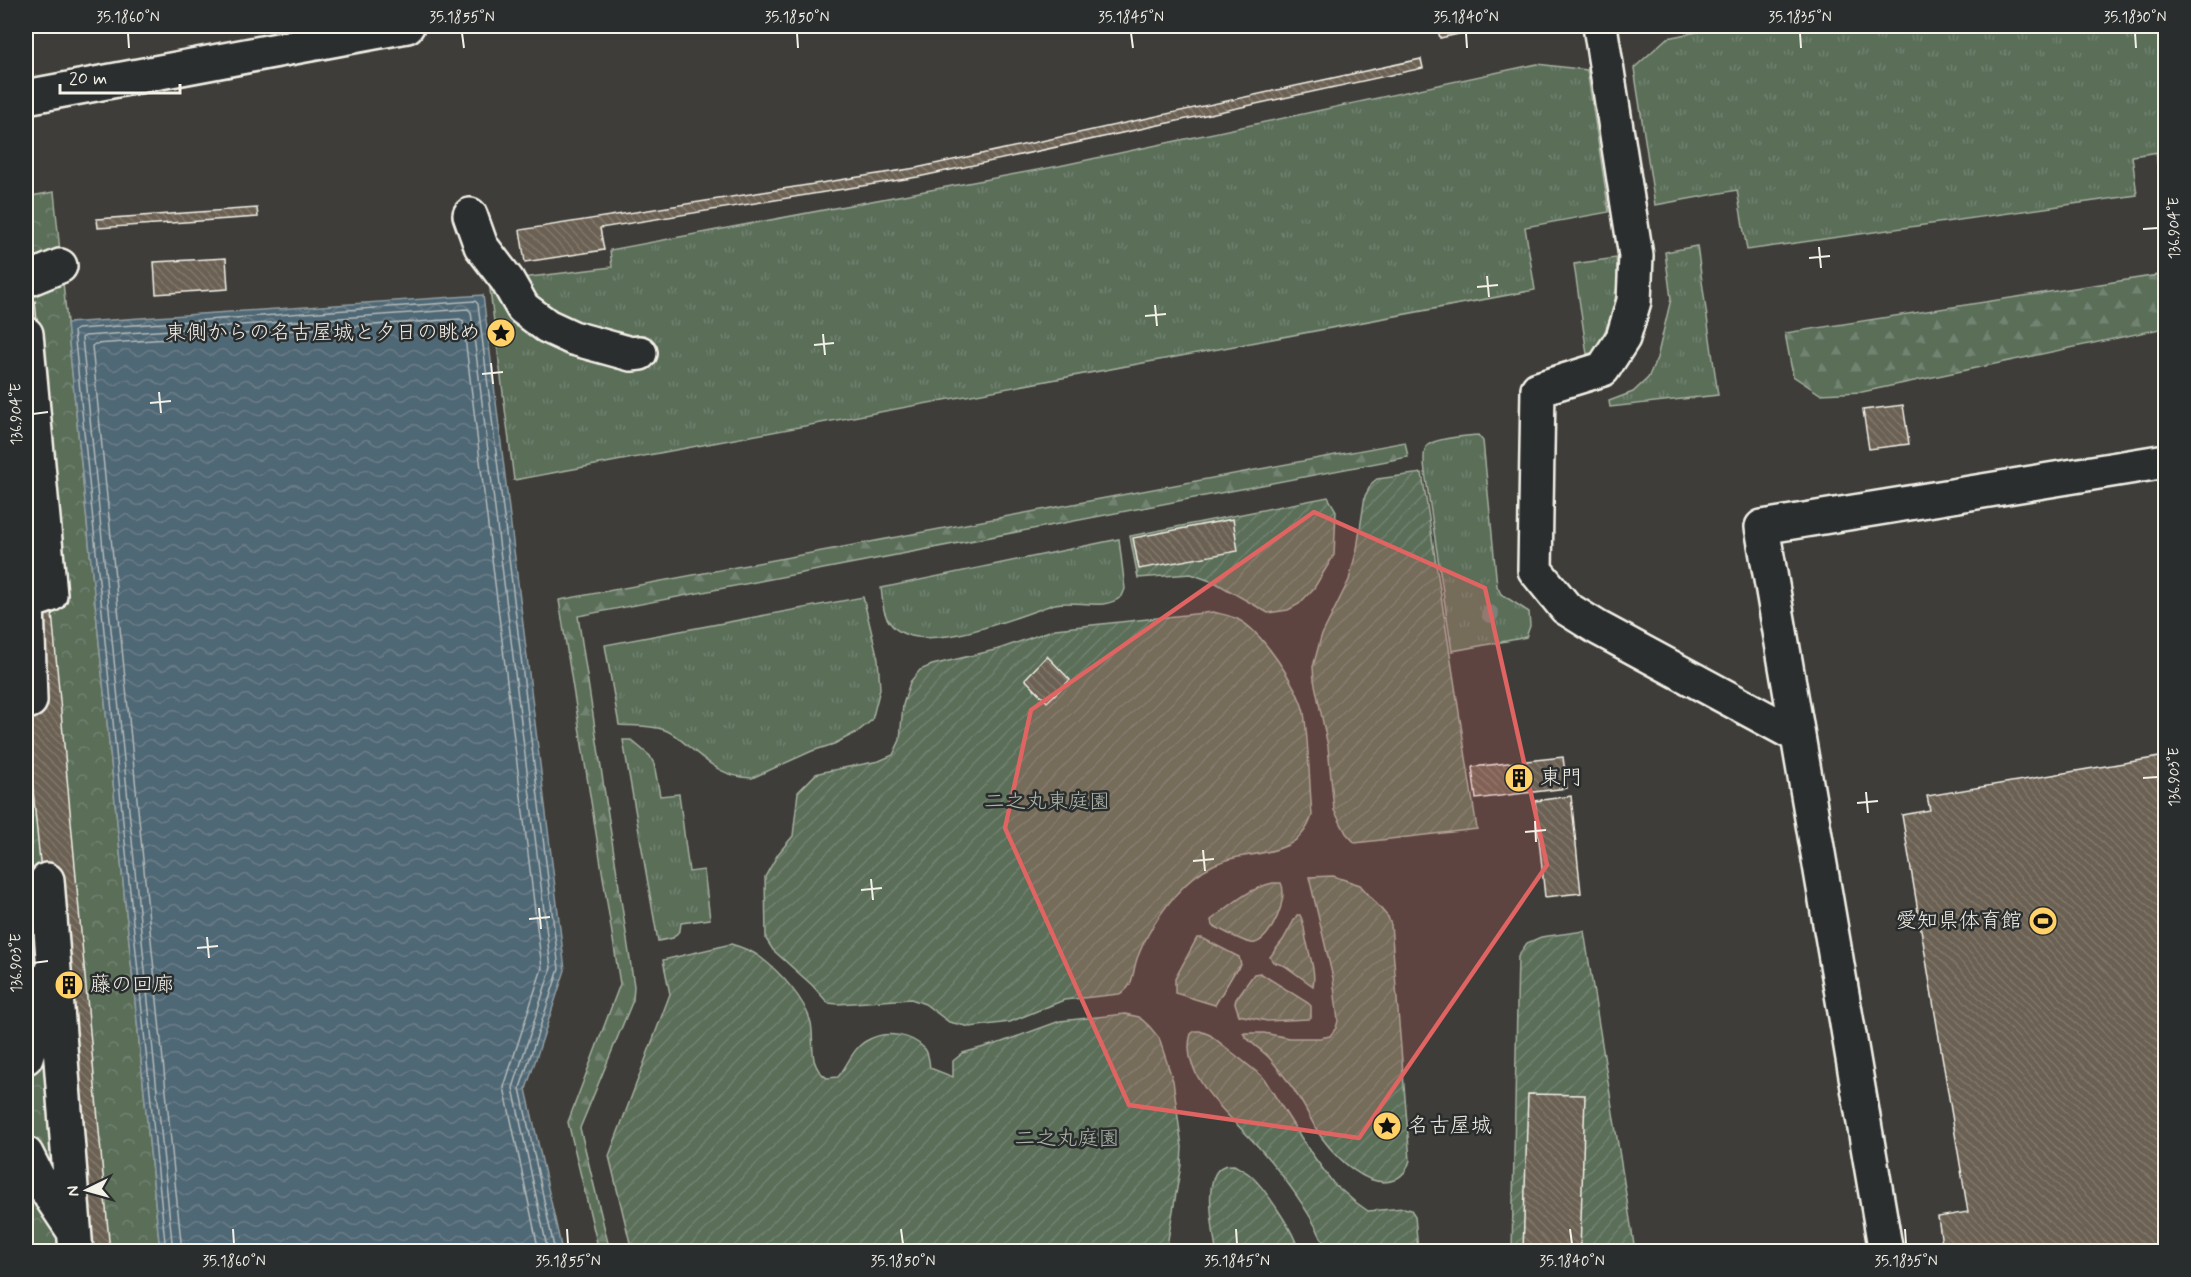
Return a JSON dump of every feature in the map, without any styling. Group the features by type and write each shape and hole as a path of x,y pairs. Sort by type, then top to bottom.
{"street":[{"path":"26,97 407,26"},
{"path":"1600,26 1636,256 1634,301 1623,338 1603,369 1538,389 1535,570 1566,608 1598,628 1798,736"},
{"path":"470,216 481,246 507,280 523,308 547,326 573,338 631,354 640,353"},
{"path":"26,280 60,266"},
{"path":"26,334 50,596 27,603 30,701"},
{"path":"1886,1251 1762,527 2166,462"},
{"path":"26,1057 36,1026 31,955 47,880 75,1242"},
{"path":"26,1154 75,1242"}],"highlighted area":[{"path":"1314,512 1485,588 1547,865 1359,1138 1129,1105 1005,828 1031,710"}],"green space":[{"path":"1727,26 2165,26 2165,151 2132,156 2137,195 1747,250 1737,190 1655,205 1634,68 1667,38"},
{"path":"1537,64 1587,70 1609,212 1525,227 1535,290 514,480 489,282 612,267 610,250 1059,166"},
{"path":"2166,151 2165,221 2156,153"},
{"path":"54,192 160,1251 26,1252 26,197"},
{"path":"1697,246 1718,395 1610,407 1609,401 1633,392 1648,378 1657,358 1671,299 1665,252"},
{"path":"1616,258 1616,295 1610,319 1594,352 1587,354 1574,264"},
{"path":"2165,274 2165,328 1862,392 1820,394 1793,376 1785,333"},
{"path":"1478,435 1483,441 1497,586 1501,594 1529,612 1530,626 1526,637 1452,651 1424,453 1426,447 1435,441"},
{"path":"1405,442 1408,457 578,616 634,986 633,1000 580,1128 610,1251 599,1251 568,1122 620,984 559,600"},
{"path":"1422,473 1477,829 1355,843 1346,833 1334,810 1328,746 1313,667 1321,637 1349,580 1357,549 1365,496 1372,483 1377,479"},
{"path":"1328,497 1336,511 1334,555 1314,588 1299,604 1288,610 1268,613 1216,583 1191,574 1138,578 1130,536"},
{"path":"1119,539 1125,589 1122,596 1115,601 1099,604 1055,604 1005,622 940,637 919,637 902,633 890,623 883,606 881,588"},
{"path":"863,597 878,659 880,689 872,720 857,732 752,778 733,775 717,768 665,730 648,726 619,725 605,645"},
{"name":"二之丸東庭園","path":"1213,612 1235,618 1256,633 1287,674 1295,689 1304,713 1312,815 1301,836 1283,847 1220,862 1203,870 1184,886 1168,904 1148,935 1138,956 1130,983 1124,991 1119,994 1064,1000 1010,1022 970,1027 949,1022 925,1004 911,999 828,1003 812,985 773,950 766,939 765,877 778,854 793,836 798,792 816,774 879,761 893,755 900,740 903,705 910,682 920,670 999,649 1055,629"},
{"path":"623,740 631,740 650,756 654,764 660,796 679,794 689,872 704,870 710,919 681,923 680,930 673,938 658,941"},
{"path":"1333,876 1360,885 1388,917 1391,925 1410,1160 1400,1176 1384,1182 1363,1176 1328,1146 1283,1075 1269,1057 1243,1033 1264,1033 1289,1038 1320,1038 1330,1036 1336,1028 1338,1021 1333,978 1309,877"},
{"path":"1281,883 1283,898 1281,908 1267,934 1261,940 1255,943 1246,942 1212,925 1211,920 1241,898 1264,885"},
{"path":"1297,915 1300,915 1304,925 1313,970 1313,986 1285,966 1273,962 1270,957"},
{"path":"1584,931 1635,1251 1512,1252 1518,956 1527,943 1541,937"},
{"path":"1197,938 1202,938 1239,957 1241,965 1215,1005 1175,993 1175,979"},
{"name":"二之丸庭園","path":"731,944 760,957 776,970 798,996 811,1023 814,1060 821,1073 827,1078 838,1077 858,1047 882,1035 898,1035 920,1044 929,1058 930,1068 953,1077 953,1061 963,1053 1060,1021 1125,1014 1139,1017 1159,1038 1173,1081 1182,1147 1166,1251 632,1251 609,1156 670,994 663,960"},
{"path":"1260,973 1308,1003 1311,1006 1311,1017 1267,1021 1239,1015 1236,999 1254,974"},
{"path":"1195,1031 1210,1035 1263,1077 1309,1150 1333,1183 1354,1201 1368,1211 1404,1208 1411,1210 1415,1216 1418,1251 1327,1251 1307,1212 1290,1186 1262,1151 1212,1098 1201,1082 1193,1066 1189,1050 1191,1034"},
{"path":"1234,1165 1250,1175 1271,1200 1292,1234 1298,1251 1216,1251 1211,1205 1213,1180 1217,1171 1224,1166"}],"water":[{"path":"483,295 565,970 526,1089 562,1251 160,1251 67,323"}],"building":[{"path":"1437,26 1467,26 1468,32 1440,38"},
{"path":"1421,59 1423,68 918,177 600,228 604,250 525,262 520,230 916,168"},
{"path":"257,208 258,217 98,228 97,219"},
{"path":"226,258 228,289 156,294 154,262"},
{"path":"35,301 38,334 26,335 26,302"},
{"name":"藤の回廊","path":"32,392 110,1252 78,1252 26,718 26,612 37,611"},
{"path":"1903,405 1909,444 1869,449 1863,410"},
{"path":"1233,519 1238,551 1139,569 1133,538"},
{"path":"1047,656 1070,680 1047,702 1025,679"},
{"name":"愛知県体育館","path":"2166,756 2166,1252 1975,1252 1974,1246 1943,1251 1938,1217 1968,1212 1902,815 1930,810 1927,796"},
{"name":"東門","path":"1563,757 1567,788 1476,799 1472,767"},
{"path":"1571,796 1581,893 1545,897 1535,801"},
{"path":"1528,1094 1585,1095 1580,1252 1523,1252"}],"place":[{"name":"東側からの名古屋城と夕日の眺め","path":"501,333"},
{"name":"東門","path":"1519,778"},
{"name":"愛知県体育館","path":"2043,921"},
{"name":"藤の回廊","path":"69,985"},
{"name":"名古屋城","path":"1387,1126"}]}
